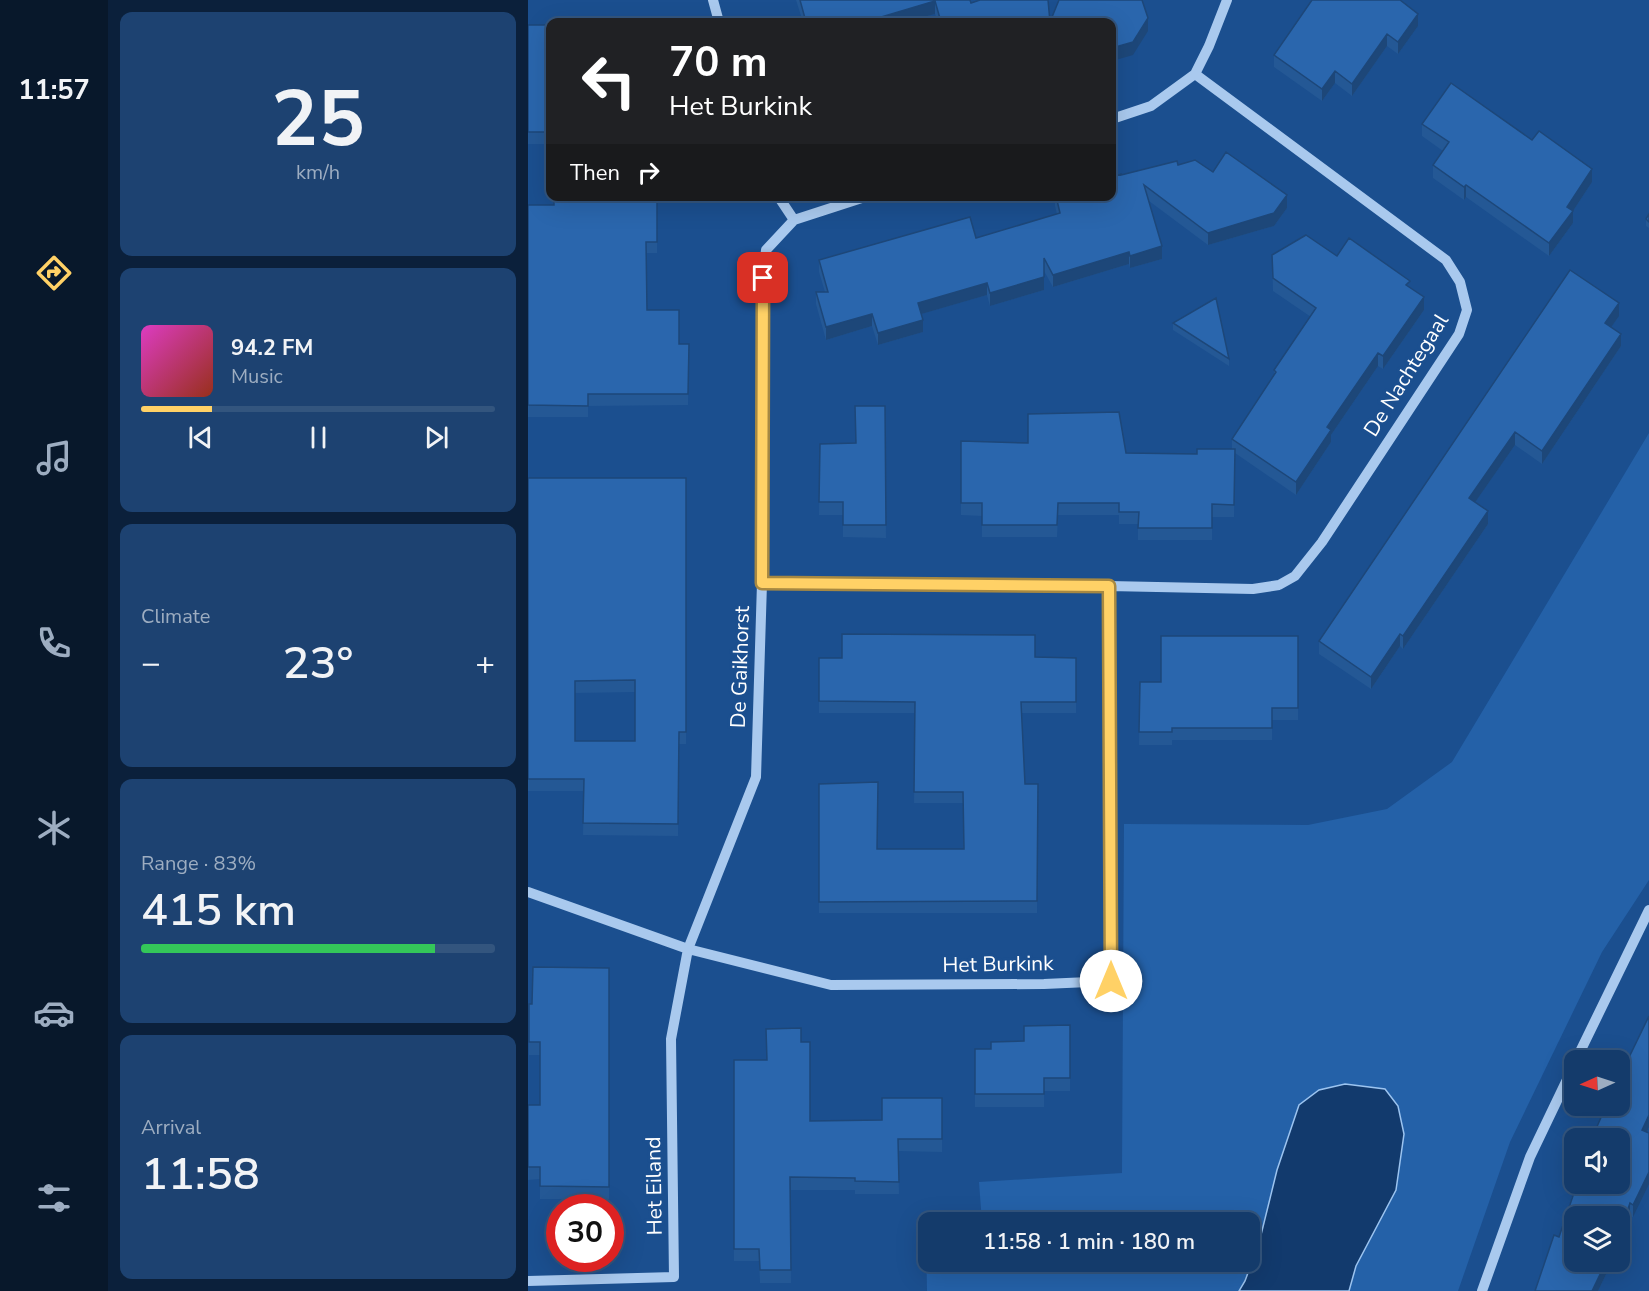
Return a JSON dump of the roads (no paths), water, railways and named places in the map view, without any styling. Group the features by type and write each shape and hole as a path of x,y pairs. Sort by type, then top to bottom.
{"street":[{"path":"713,0 718,18"},
{"path":"1116,118 1151,106 1195,74 1227,0"},
{"name":"De Nachtegaal","path":"1109,586 1253,589 1279,585 1294,576 1322,542 1459,334 1467,310 1460,282 1446,260 1195,74"},
{"path":"781,201 794,220"},
{"name":"De Gaikhorst","path":"688,949 756,777 762,583 763,278 766,250 794,220 853,201"},
{"path":"762,583 1109,586"},
{"name":"Het Burkink","path":"688,949 831,985 1032,984 1111,981 1109,586"},
{"path":"528,892 688,949"},
{"path":"1582,1050 1649,910"},
{"name":"Het Eiland","path":"528,1281 674,1277 671,1039 688,949"},
{"path":"1482,1291 1530,1157 1564,1087"}]}
